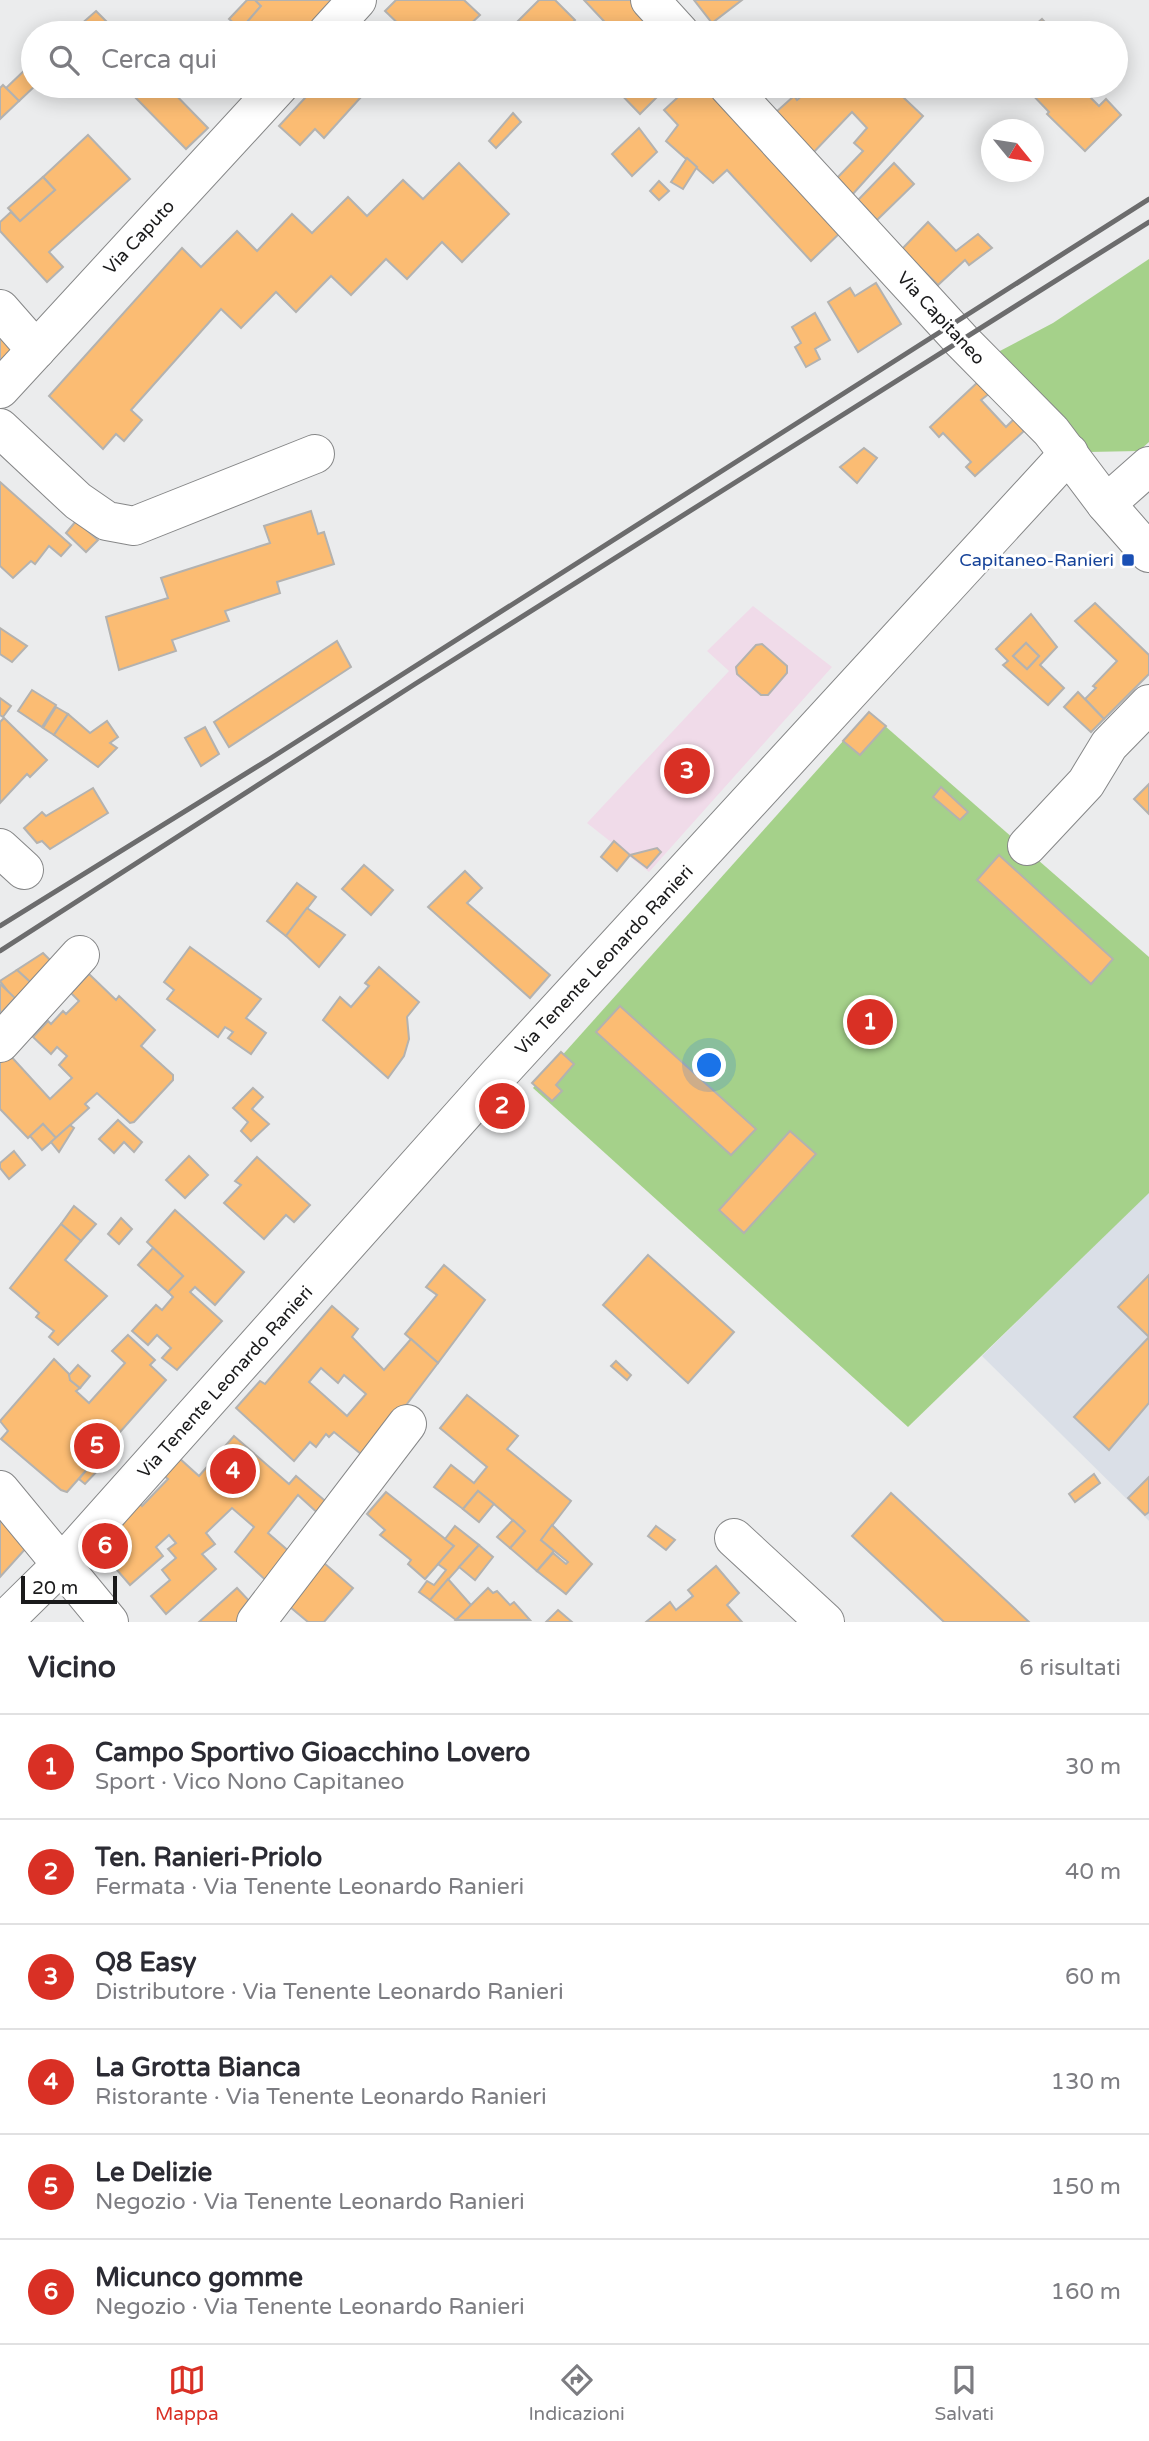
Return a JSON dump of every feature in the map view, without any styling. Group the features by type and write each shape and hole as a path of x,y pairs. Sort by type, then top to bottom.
{"street":[{"path":"338,21 357,0"},
{"path":"650,0 669,21"},
{"name":"Via Caputo","path":"0,389 268,98"},
{"name":"Via Capitaneo","path":"739,98 948,326 1069,453 1105,504 1149,553"},
{"path":"0,309 36,350"},
{"path":"0,428 78,501 107,521 134,526 315,454"},
{"name":"Via Tenente Leonardo Ranieri","path":"3,1622 60,1566 506,1066 1069,453"},
{"path":"1105,504 1149,466"},
{"path":"1027,846 1086,783 1109,745 1149,704"},
{"path":"0,1043 80,955"},
{"path":"256,1622 407,1424"},
{"path":"0,1490 60,1566 109,1622"},
{"path":"734,1538 825,1622"}],"shaded area":[{"path":"753,606 832,667 649,872 587,823 729,671 707,651"},
{"path":"1149,1192 1149,1521 982,1356"}],"green space":[{"path":"1149,259 1149,442 1139,451 1088,452 998,352 1053,323"},
{"path":"869,712 1149,957 1149,1193 908,1427 533,1088"}],"building":[{"path":"247,0 255,0 261,6 248,21 229,19"},
{"path":"255,0 337,0 318,21 248,21 261,6"},
{"path":"396,0 464,0 480,15 474,21 395,21 385,11"},
{"path":"539,0 555,0 575,20 574,21 518,21"},
{"path":"584,0 631,0 651,21 604,21"},
{"path":"694,0 742,0 715,21 710,21"},
{"path":"96,11 106,21 85,21"},
{"path":"21,74 22,98 19,101 6,88"},
{"path":"3,85 19,101 0,119 0,88"},
{"path":"136,98 179,98 208,128 186,149"},
{"path":"305,98 360,98 324,138 315,129 300,145 279,126"},
{"path":"625,98 656,98 640,114"},
{"path":"677,98 722,98 844,229 811,261 727,170 713,183 666,141 678,125 664,110"},
{"path":"792,98 904,98 923,116 852,195 836,179 863,151 854,143 867,128 852,112 812,154 776,112"},
{"path":"1036,98 1091,98 1099,106 1106,99 1121,115 1085,151 1047,114 1049,112"},
{"path":"513,113 521,122 496,148 489,141"},
{"path":"639,128 657,152 632,176 612,154"},
{"path":"88,135 130,179 49,252 63,267 47,282 0,231 0,222 11,212 20,221 55,190 43,177"},
{"path":"687,158 697,167 683,189 671,182"},
{"path":"459,163 509,214 462,262 442,242 407,279 386,259 351,295 331,276 296,312 276,292 241,328 221,309 131,410 142,420 124,441 116,434 103,449 49,396 182,248 201,267 237,231 257,251 292,214 312,233 348,197 367,216 403,180 423,199"},
{"path":"894,163 914,184 877,220 858,200"},
{"path":"43,177 55,190 20,221 8,208"},
{"path":"659,181 669,191 659,200 650,191"},
{"path":"928,222 956,251 978,234 992,248 969,265 965,260 938,285 902,249"},
{"path":"876,283 901,324 858,352 828,302 850,288 855,296"},
{"path":"815,313 830,340 815,349 820,359 806,367 795,347 801,343 792,327"},
{"path":"0,325 20,347 0,368"},
{"path":"979,381 990,393 981,400 1006,427 1014,419 1024,431 975,476 966,467 971,462 943,433 939,437 930,427"},
{"path":"864,448 877,458 857,483 840,467"},
{"path":"0,482 71,545 61,556 49,546 35,564 31,561 13,578 0,566"},
{"path":"311,511 318,534 324,532 334,564 277,582 280,593 225,611 229,621 172,640 176,651 119,670 106,617 168,598 161,578 270,543 264,526"},
{"path":"76,521 98,540 86,552 66,533"},
{"path":"1095,603 1149,655 1149,674 1104,719 1085,699 1096,688 1093,686 1117,661 1075,621"},
{"path":"1031,614 1057,647 1040,665 1064,688 1048,705 1003,665 1008,661 996,649","holes":["1026,643 1039,656 1027,669 1013,656"]},
{"path":"0,628 27,646 12,662 0,654"},
{"path":"337,641 351,667 229,747 214,722"},
{"path":"1026,643 1039,656 1027,669 1013,656"},
{"path":"762,644 787,666 787,673 768,695 761,695 737,674 736,667 756,645"},
{"path":"32,690 56,705 42,727 18,711"},
{"path":"1078,692 1104,719 1091,732 1064,707"},
{"path":"0,698 11,706 3,717 0,715"},
{"path":"56,707 68,714 54,735 43,728"},
{"path":"869,712 886,726 860,755 843,741"},
{"path":"68,714 90,733 107,721 118,737 110,743 117,748 98,767 54,735"},
{"path":"4,718 47,760 30,777 27,774 0,803 0,722"},
{"path":"205,727 219,754 201,766 185,738"},
{"path":"1149,784 1149,814 1134,799"},
{"path":"941,787 968,812 960,820 933,797"},
{"path":"93,788 108,813 50,849 42,841 37,843 24,828 42,812 46,816"},
{"path":"614,841 630,855 617,871 601,857"},
{"path":"657,848 661,852 647,868 630,855"},
{"path":"999,855 1113,959 1091,984 977,880"},
{"path":"364,865 393,890 371,915 342,889"},
{"path":"465,871 482,888 467,903 550,975 530,998 428,907"},
{"path":"297,883 316,897 286,936 267,921"},
{"path":"307,908 345,935 319,967 286,936"},
{"path":"190,947 261,999 246,1018 266,1033 251,1054 228,1038 233,1032 225,1027 218,1037 167,999 174,990 164,982"},
{"path":"43,953 59,969 39,990 17,970"},
{"path":"379,967 419,1002 407,1017 409,1039 404,1056 388,1078 323,1020 340,997 351,1007 369,986 365,983"},
{"path":"17,970 39,990 14,999 0,981"},
{"path":"89,974 116,1000 119,996 155,1030 141,1046 173,1075 173,1080 134,1122 130,1123 97,1093 85,1104 89,1108 56,1138 43,1124 28,1138 0,1109 0,1062 8,1053 50,1099 72,1078 59,1065 67,1056 57,1047 51,1054 33,1037 48,1021 51,1024 63,1011 66,1014 79,1001 71,993"},
{"path":"0,984 15,998 0,1014"},
{"path":"620,1006 756,1129 731,1155 596,1032"},
{"path":"561,1052 574,1064 556,1085 562,1091 552,1101 532,1083"},
{"path":"253,1088 263,1097 252,1109 269,1124 251,1141 241,1131 248,1122 233,1108"},
{"path":"118,1120 142,1142 134,1152 124,1142 114,1153 99,1139"},
{"path":"43,1124 56,1138 42,1150 30,1136"},
{"path":"70,1125 74,1128 59,1152 51,1142"},
{"path":"790,1131 816,1154 744,1233 719,1210"},
{"path":"14,1151 25,1165 9,1179 0,1168 0,1163"},
{"path":"189,1156 208,1175 185,1198 166,1180"},
{"path":"257,1157 310,1205 294,1222 286,1215 264,1239 224,1203 241,1185 235,1181"},
{"path":"74,1206 96,1224 81,1241 61,1224"},
{"path":"175,1210 244,1272 215,1305 195,1287 190,1292 222,1321 177,1370 162,1358 171,1348 157,1335 148,1345 132,1331 156,1305 162,1310 173,1297 168,1292 183,1276 147,1242"},
{"path":"121,1218 132,1229 119,1244 108,1234"},
{"path":"61,1224 81,1241 65,1260 107,1296 58,1345 49,1337 54,1331 36,1317 39,1313 10,1288"},
{"path":"153,1248 183,1276 168,1292 138,1265"},
{"path":"648,1255 734,1332 688,1383 603,1305"},
{"path":"444,1265 485,1300 438,1363 405,1334 437,1295 426,1287"},
{"path":"1149,1275 1149,1337 1118,1307"},
{"path":"332,1306 358,1329 352,1337 384,1370 411,1339 438,1363 366,1458 334,1432 329,1437 326,1434 316,1447 310,1442 294,1461 236,1408 260,1381 265,1384","holes":["321,1368 338,1383 344,1375 366,1394 347,1416 309,1382"]},
{"path":"128,1335 155,1360 150,1365 166,1380 67,1492 61,1490 1,1439 8,1431 0,1421 54,1359 72,1377 70,1380 80,1388 76,1391 89,1403 125,1363 112,1351"},
{"path":"1149,1337 1149,1403 1109,1450 1074,1417"},
{"path":"616,1361 631,1375 627,1380 611,1366"},
{"path":"78,1365 90,1376 80,1388 70,1380 69,1375"},
{"path":"467,1395 518,1436 507,1449 571,1501 541,1540 554,1551 537,1571 510,1548 525,1531 494,1504 478,1491 463,1509 434,1487 451,1465 474,1483 487,1467 440,1428"},
{"path":"234,1436 289,1484 296,1476 330,1505 321,1516 298,1495 268,1533 292,1554 270,1584 235,1552 254,1527 232,1508 206,1533 215,1544 202,1554 216,1569 166,1614 151,1596 170,1580 162,1570 176,1558 168,1549 176,1543 169,1535 156,1547 163,1556 130,1585 97,1547 138,1502 142,1506 168,1479 163,1475 179,1458 199,1476"},
{"path":"94,1461 101,1467 85,1484 79,1479"},
{"path":"1094,1474 1100,1483 1075,1502 1069,1494"},
{"path":"1149,1477 1149,1512 1145,1515 1128,1498"},
{"path":"478,1491 494,1504 479,1522 463,1509"},
{"path":"386,1492 454,1546 425,1579 408,1564 411,1560 380,1535 385,1530 367,1514"},
{"path":"891,1493 1029,1622 944,1622 852,1536"},
{"path":"0,1515 27,1547 0,1577"},
{"path":"513,1520 525,1531 510,1548 497,1537"},
{"path":"552,1525 592,1564 566,1594 537,1571 553,1553 566,1564 568,1562 541,1540"},
{"path":"455,1526 479,1545 430,1600 419,1592 427,1581 434,1585 446,1570 438,1564 454,1546 445,1539"},
{"path":"656,1526 675,1540 666,1550 648,1536"},
{"path":"479,1545 493,1557 475,1580 459,1567"},
{"path":"324,1563 353,1588 324,1622 308,1622 289,1606"},
{"path":"716,1566 739,1593 727,1605 742,1622 646,1622 670,1602 676,1610 693,1596 688,1590"},
{"path":"448,1579 471,1605 456,1620 430,1600"},
{"path":"237,1588 253,1605 240,1622 199,1622"},
{"path":"488,1588 493,1593 497,1591 510,1605 514,1602 530,1620 456,1620"},
{"path":"558,1610 572,1622 546,1622"}],"railway":[{"path":"0,926 271,758 1149,199"},
{"path":"0,951 415,684 1149,222"}],"place":[{"name":"Capitaneo-Ranieri","path":"1128,560"},
{"name":"Q8 Easy","path":"687,771"},
{"name":"Campo Sportivo Gioacchino Lovero","path":"870,1022"},
{"name":"Ten. Ranieri-Priolo","path":"502,1106"},
{"name":"Le Delizie","path":"97,1446"},
{"name":"La Grotta Bianca","path":"233,1471"},
{"name":"Micunco gomme","path":"105,1546"}]}
